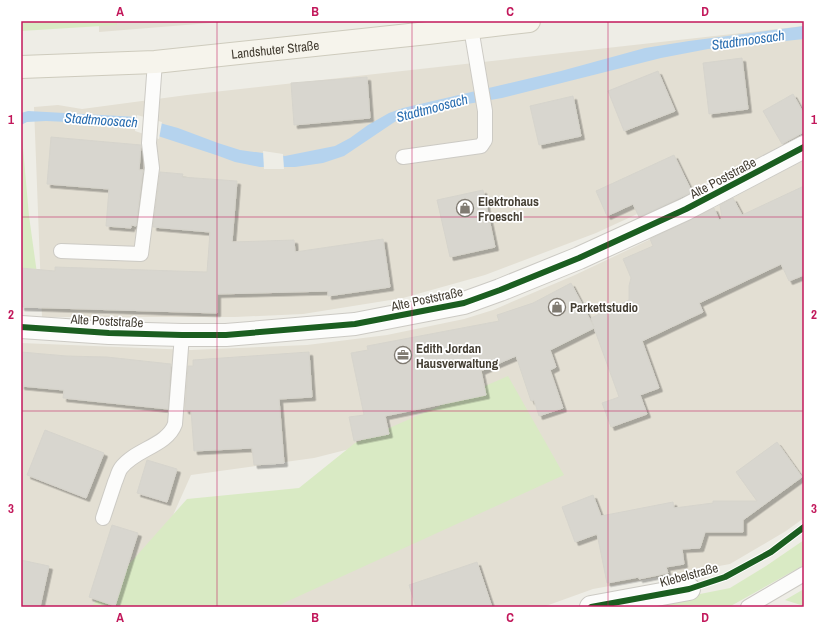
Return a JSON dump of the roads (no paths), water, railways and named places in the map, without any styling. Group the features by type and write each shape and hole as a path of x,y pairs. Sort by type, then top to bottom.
{"main road":[{"name":"Landshuter Straße","path":"21,67 155,62 427,27 471,28 528,21"}],"street":[{"name":"Alte Poststraße","path":"21,327 109,333 226,335 355,324 464,304 579,258 686,209 804,148"},
{"name":"Klebelstraße","path":"591,607 689,589"}],"lane":[{"path":"403,157 481,146 485,140 485,112 471,28"},
{"path":"61,251 142,254 152,168 149,143 155,62"},
{"path":"103,518 120,469 140,452 165,438 173,431 175,424 182,335"},
{"path":"748,607 804,574"}],"water":[{"name":"Stadtmoosach","path":"804,26 804,39 708,49 661,58 502,98 450,107 399,119 344,156 323,163 295,167 260,167 235,162 133,128 114,124 46,121 27,122 21,125 21,113 28,111 138,117 178,128 240,150 285,156 335,146 389,113 403,108 561,71 645,48"}],"place":[{"name":"Elektrohaus Froeschl","path":"465,208"},
{"name":"Parkettstudio","path":"557,307"},
{"name":"Edith Jordan Hausverwaltung","path":"403,355"}]}
